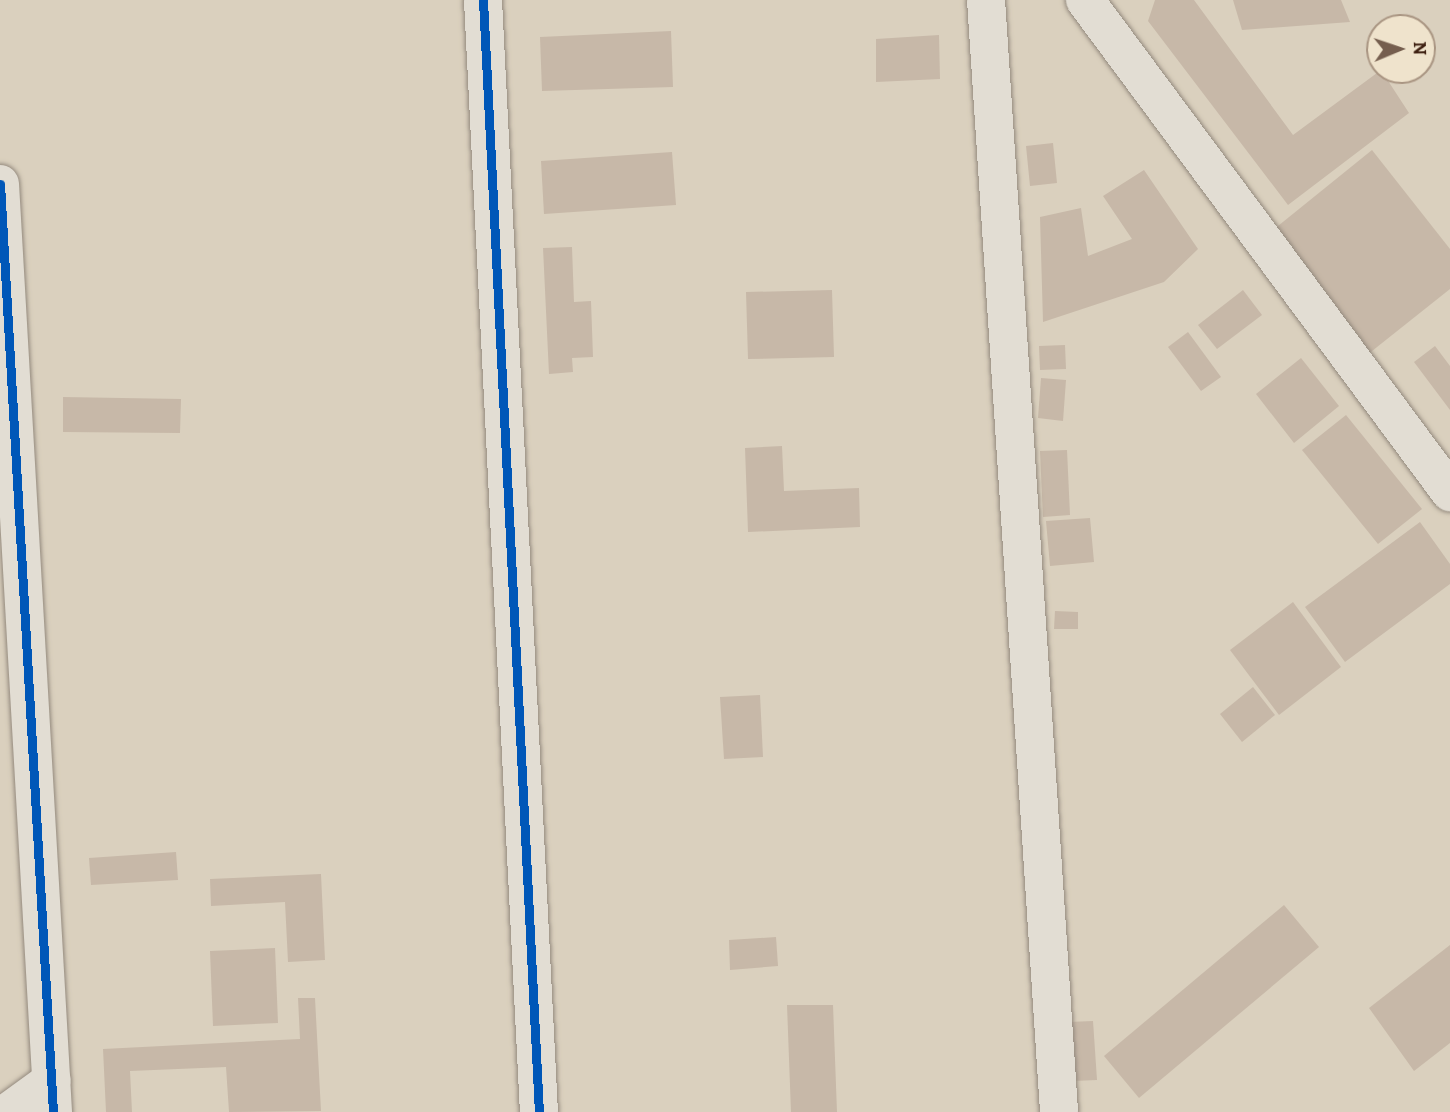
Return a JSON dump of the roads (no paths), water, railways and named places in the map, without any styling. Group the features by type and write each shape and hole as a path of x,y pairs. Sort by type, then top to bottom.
{"street":[{"path":"483,0 539,1112"},
{"path":"986,0 1059,1112"},
{"path":"1085,0 1450,492"},
{"path":"0,184 53,1096 8,1112"}]}
